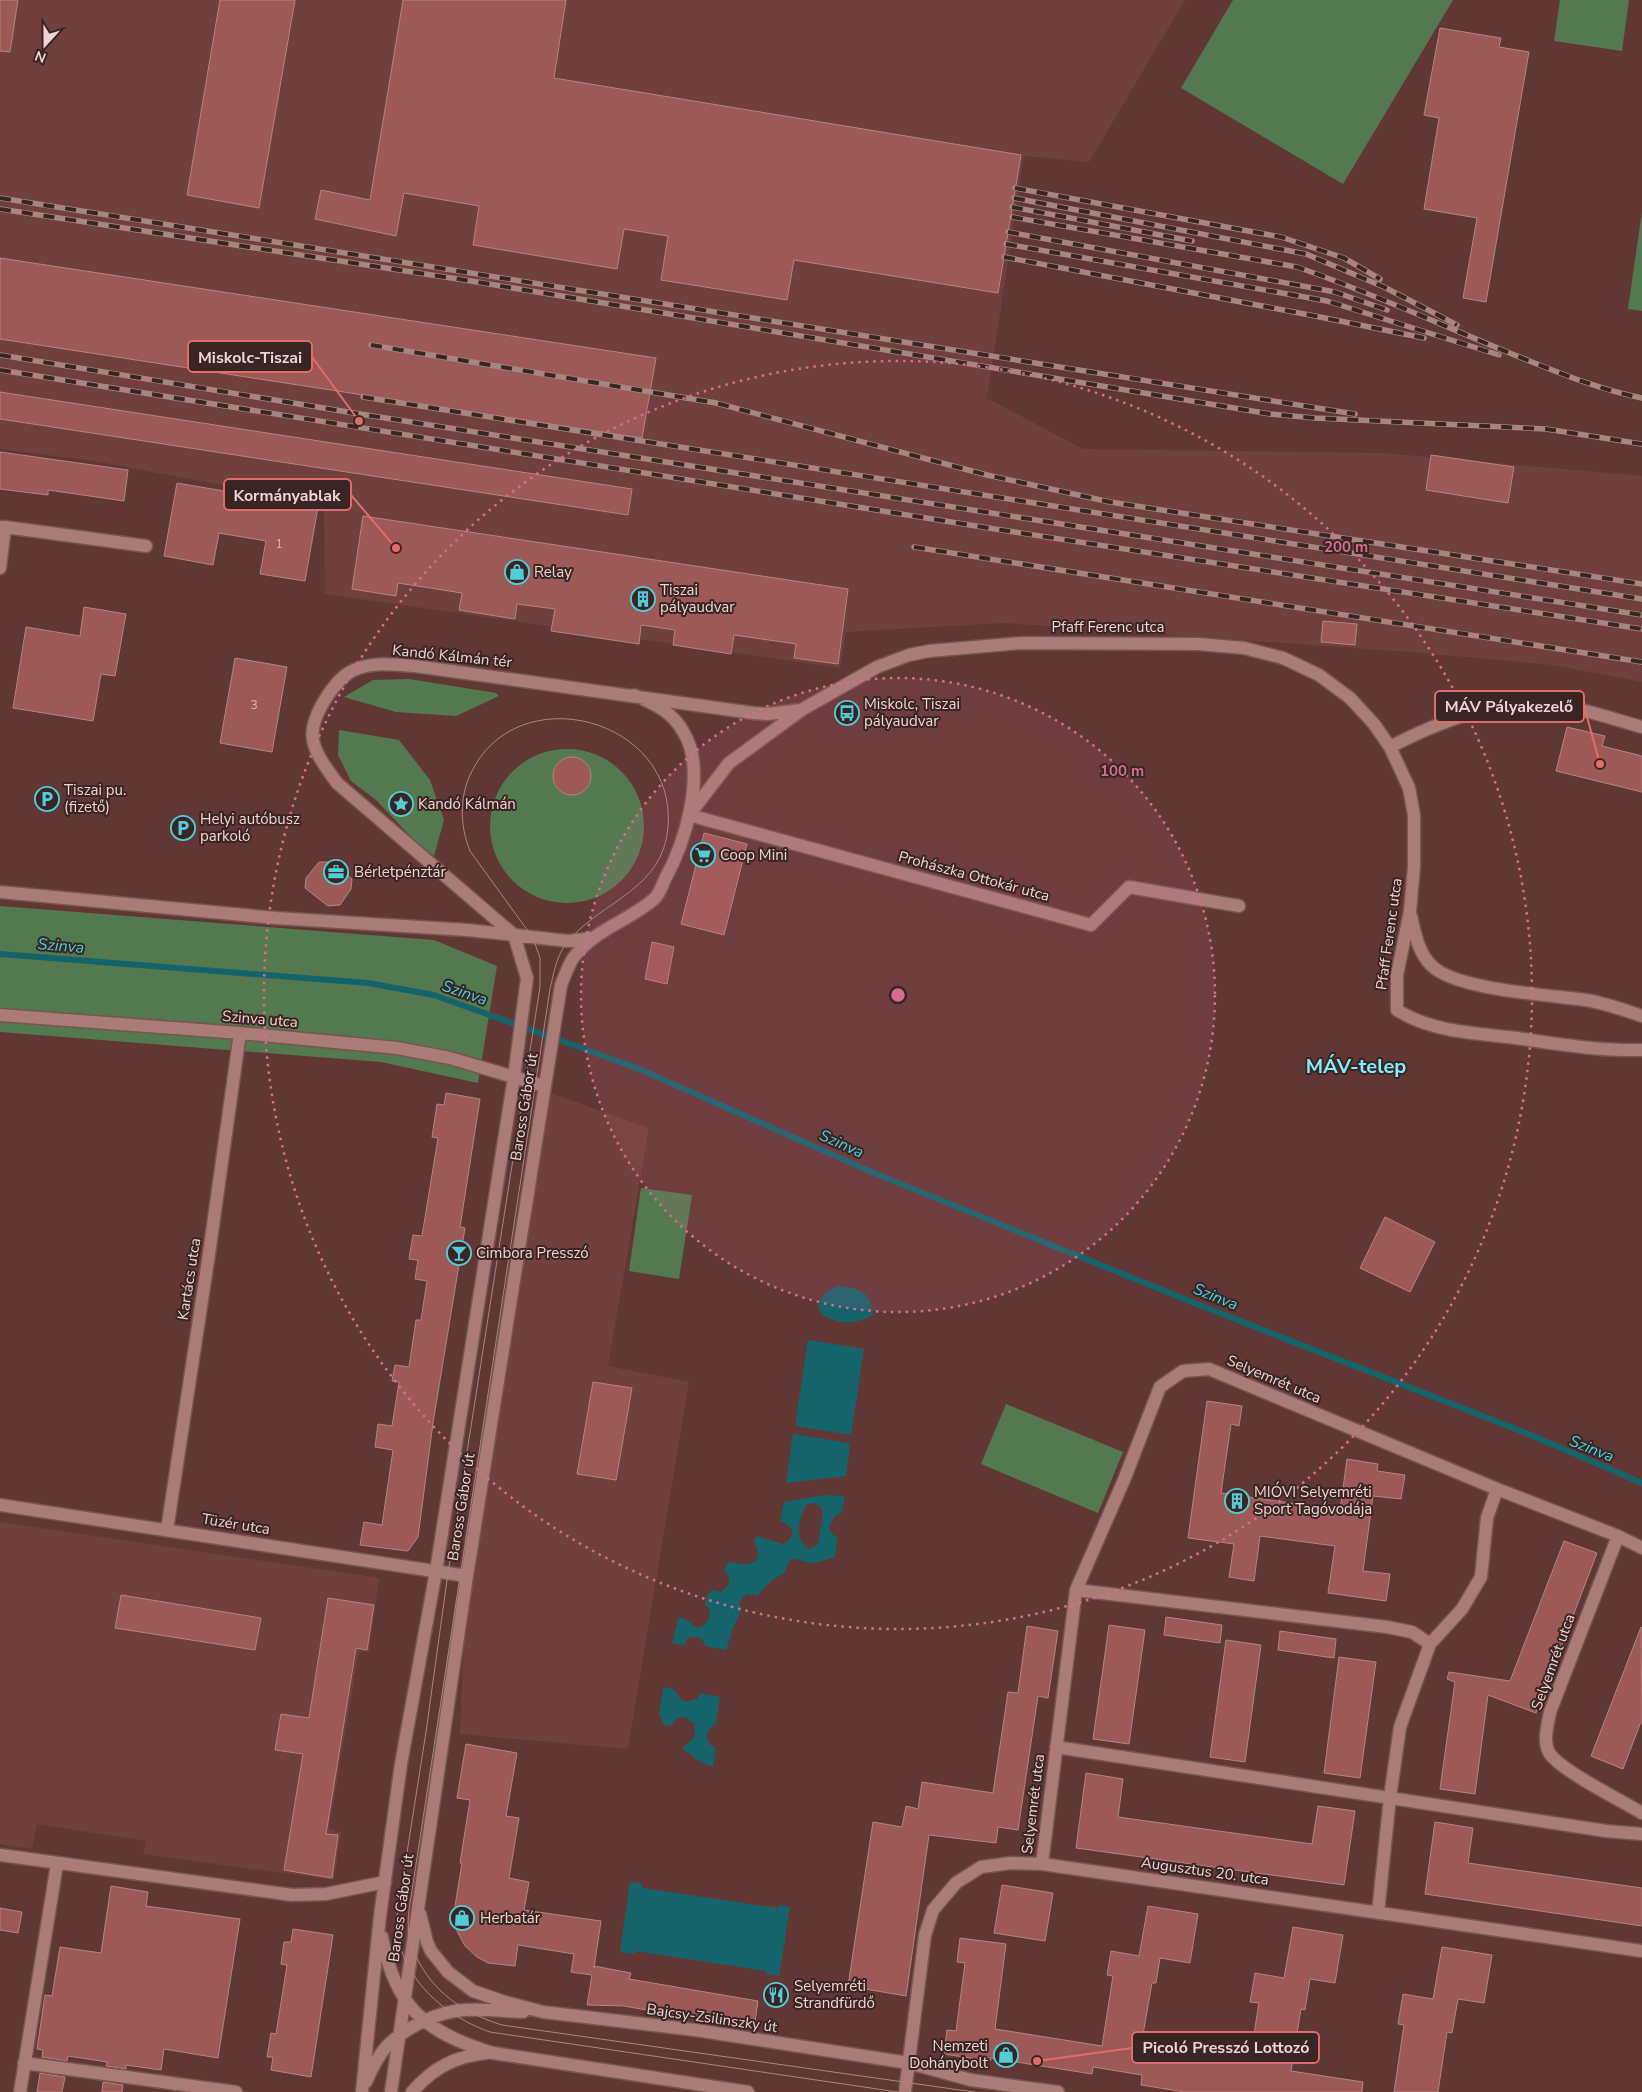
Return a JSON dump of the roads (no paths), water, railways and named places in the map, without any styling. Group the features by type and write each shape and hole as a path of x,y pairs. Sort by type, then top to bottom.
{"street":[{"path":"0,568 2,527 146,546"},
{"name":"Pfaff Ferenc utca","path":"803,709 891,660 929,651 1022,643 1198,644 1244,648 1283,658 1319,675 1350,698 1374,724 1390,747 1409,788 1414,815 1414,867 1410,911 1397,975 1397,1010 1410,1019 1446,1029 1595,1049 1642,1050"},
{"name":"Kandó Kálmán tér","path":"514,935 337,783 322,762 313,739 320,709 340,681 353,670 372,665 415,666 753,713 768,714 803,709"},
{"path":"0,892 276,918 467,930 568,941 593,938 655,898 677,858 693,793 692,754 685,734 676,720 660,706 634,695"},
{"path":"1390,747 1417,733 1472,712 1495,707 1550,705 1578,710 1642,727"},
{"path":"689,815 729,763 803,709"},
{"name":"Prohászka Ottokár utca","path":"689,815 1091,925 1129,887 1239,906"},
{"path":"1410,911 1420,950 1431,966 1448,976 1468,984 1589,1001 1642,1016"},
{"name":"Baross Gábor út","path":"362,2090 379,1922 401,1764 436,1571 514,1077 527,978 514,935"},
{"name":"Baross Gábor út","path":"391,2092 467,1576 561,985 573,958 593,938"},
{"name":"Szinva utca","path":"0,1015 240,1033 397,1048 450,1058 544,1086"},
{"name":"Kartács utca","path":"167,1530 210,1254 240,1033"},
{"name":"Selyemrét utca","path":"1042,1864 1076,1590 1124,1480 1160,1387 1183,1371 1209,1369 1497,1489 1618,1536 1642,1548"},
{"path":"1378,1913 1390,1797 1400,1727 1430,1644 1462,1609 1481,1577 1487,1518 1497,1489"},
{"name":"Tüzér utca","path":"0,1505 467,1576"},
{"name":"Selyemrét utca","path":"1618,1536 1550,1712 1545,1738 1550,1754 1568,1769 1642,1812"},
{"path":"1076,1590 1387,1627 1412,1632 1430,1644"},
{"name":"Selyemrét utca","path":"1056,1747 1390,1797 1606,1832 1642,1834"},
{"path":"0,1855 292,1895 326,1894 385,1882"},
{"name":"Augusztus 20. utca","path":"905,2092 925,1935 933,1910 956,1883 981,1867 1011,1863 1042,1864 1642,1951"},
{"path":"20,2092 57,1864"},
{"name":"Bajcsy-Zsilinszky út","path":"418,1899 423,1932 432,1952 448,1972 462,1984 486,1997 543,2012 695,2030 910,2063 972,2080 1058,2092"},
{"path":"379,1922 389,1970 405,2000 423,2022 453,2039 493,2053 748,2092"},
{"path":"362,2090 386,2047 398,2037 423,2022 449,2012 465,2010 543,2012"},
{"path":"412,2092 422,2080 447,2063 468,2055 493,2053"},
{"path":"24,2063 236,2092"}],"water":[{"path":"840,1286 864,1293 870,1301 873,1315 859,1321 840,1322 821,1314 818,1304 820,1300 827,1292"},
{"path":"808,1340 864,1349 851,1435 795,1426"},
{"path":"793,1434 850,1443 846,1476 786,1483"},
{"path":"825,1495 845,1496 842,1512 835,1516 829,1527 832,1534 838,1538 835,1557 811,1563 793,1559 787,1565 785,1572 770,1582 757,1596 748,1594 742,1598 739,1604 742,1609 726,1650 705,1646 702,1639 691,1636 686,1640 685,1645 672,1643 679,1617 698,1628 708,1621 710,1609 705,1604 707,1595 713,1590 721,1592 726,1587 729,1582 727,1573 724,1570 727,1563 748,1564 755,1561 757,1556 754,1542 756,1536 783,1544 789,1541 793,1534 792,1531 780,1521 784,1502","holes":["814,1503 820,1506 823,1512 818,1544 809,1549 804,1546 799,1535 800,1521 808,1504"]},
{"path":"664,1687 675,1690 680,1699 686,1702 697,1699 700,1693 720,1697 716,1723 708,1731 707,1738 710,1745 716,1748 713,1767 697,1760 683,1749 694,1737 694,1723 684,1717 677,1718 670,1726 663,1724 659,1712"},
{"path":"630,1882 642,1884 642,1888 778,1908 779,1905 790,1907 779,1976 766,1974 766,1971 635,1951 634,1954 620,1952"}],"waterway":[{"name":"Szinva","path":"0,954 368,983 434,995 637,1068 874,1173 1194,1303 1526,1433 1642,1483"}],"tram line":[{"path":"898,2092 490,2032 454,2015 438,2003 412,1973 403,1955 398,1936 397,1916 426,1732 448,1573 540,987 540,958 533,938 470,851 464,832 462,812 464,792 471,773 493,743 522,725 556,719 590,723 622,736 647,759 664,789 668,827 664,848 655,865 644,879 630,892 583,926 565,945 556,963 550,989 408,1916 410,1941 420,1964 435,1985 465,2009 502,2025 974,2092"},
{"path":"1,1850 172,1874"}],"railway":[{"path":"1015,188 1281,237 1344,258 1380,279"},
{"path":"0,198 1355,414"},
{"path":"1014,198 1306,254 1384,287 1457,325"},
{"path":"1012,207 1192,241"},
{"path":"0,209 471,281 1270,414 1315,418 1546,429 1642,444"},
{"path":"1012,217 1297,267 1378,298 1560,373 1608,390 1642,398"},
{"path":"1008,232 1335,292 1387,310"},
{"path":"1006,244 1327,301 1499,355"},
{"path":"1004,257 1424,338"},
{"path":"371,345 716,403 987,475 1110,502 1642,584"},
{"path":"0,355 360,414 1642,615"},
{"path":"0,370 995,529 1642,629"},
{"path":"363,397 1642,599"},
{"path":"914,547 1642,662"}],"place":[{"name":"Miskolc-Tiszai","path":"359,421"},
{"name":"Kormányablak","path":"396,548"},
{"name":"Relay","path":"517,572"},
{"name":"Tiszai pályaudvar","path":"643,599"},
{"name":"Miskolc, Tiszai pályaudvar","path":"847,713"},
{"name":"MÁV Pályakezelő","path":"1600,764"},
{"name":"Tiszai pu. (fizető)","path":"47,799"},
{"name":"Kandó Kálmán","path":"401,804"},
{"name":"Helyi autóbusz parkoló","path":"183,828"},
{"name":"Coop Mini","path":"703,855"},
{"name":"Bérletpénztár","path":"336,872"},
{"name":"Cimbora Presszó","path":"459,1253"},
{"name":"MIÓVI Selyemréti Sport Tagóvodája","path":"1237,1501"},
{"name":"Herbatár","path":"462,1918"},
{"name":"Selyemréti Strandfürdő","path":"776,1995"},
{"name":"Nemzeti Dohánybolt","path":"1006,2055"},
{"name":"Picoló Presszó Lottozó","path":"1037,2061"}],"district":[{"name":"MÁV-telep","path":"1356,1066"}]}
